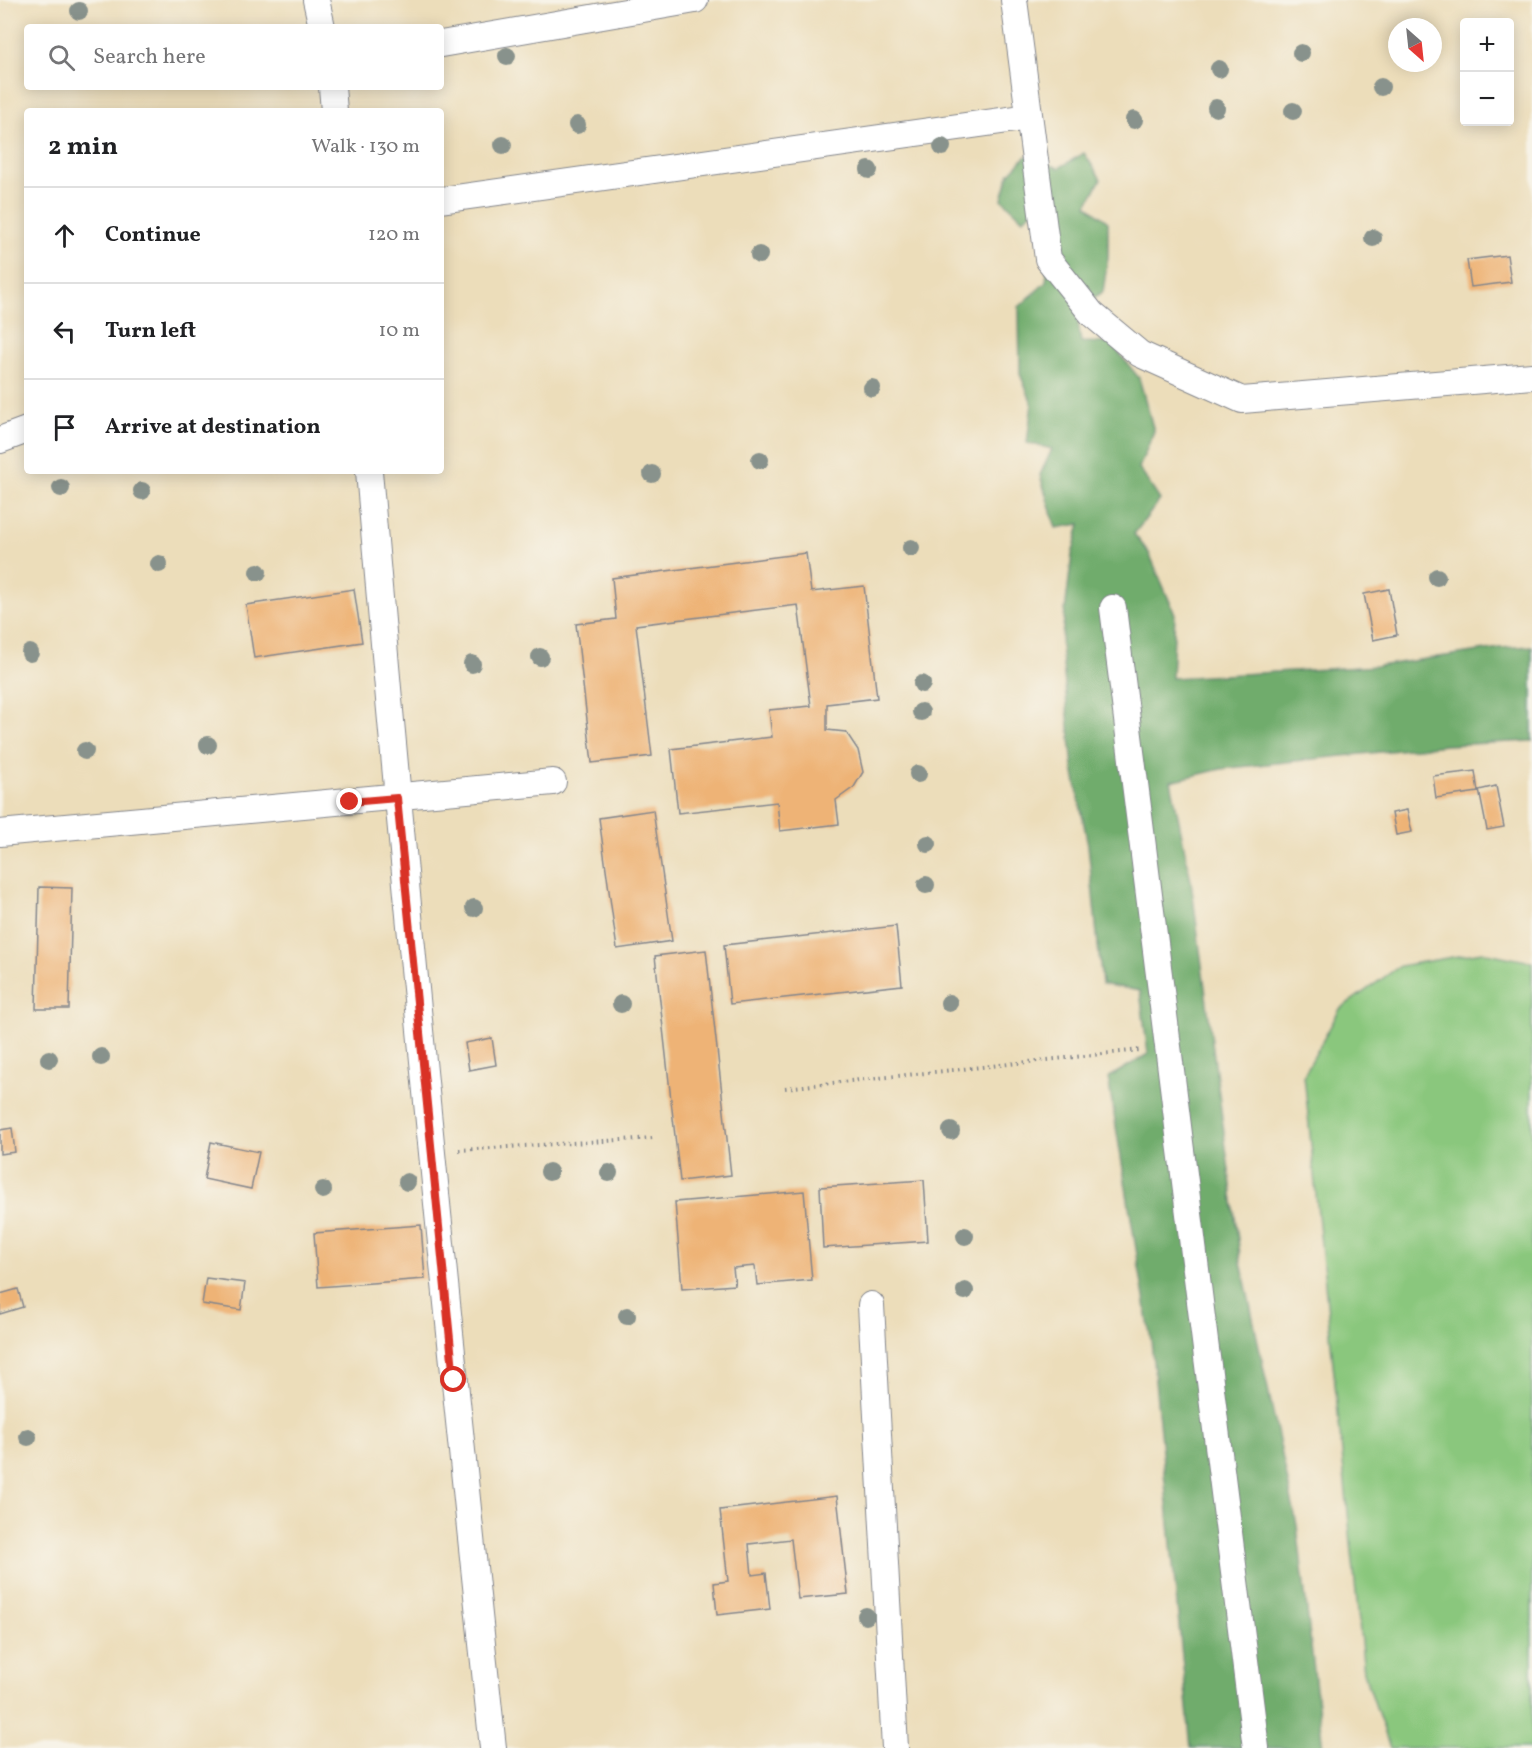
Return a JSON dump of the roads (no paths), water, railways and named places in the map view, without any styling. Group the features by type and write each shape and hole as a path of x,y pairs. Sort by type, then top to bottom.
{"street":[{"path":"316,0 321,24"},
{"path":"444,43 695,0"},
{"path":"1014,0 1048,259 1092,314 1140,354 1242,400 1532,376"},
{"path":"332,90 334,108"},
{"path":"444,200 1029,117"},
{"path":"0,440 24,431"},
{"path":"369,474 431,1152 493,1748"},
{"path":"1113,608 1256,1748"},
{"path":"0,833 553,782"},
{"path":"871,1305 895,1748"}]}
